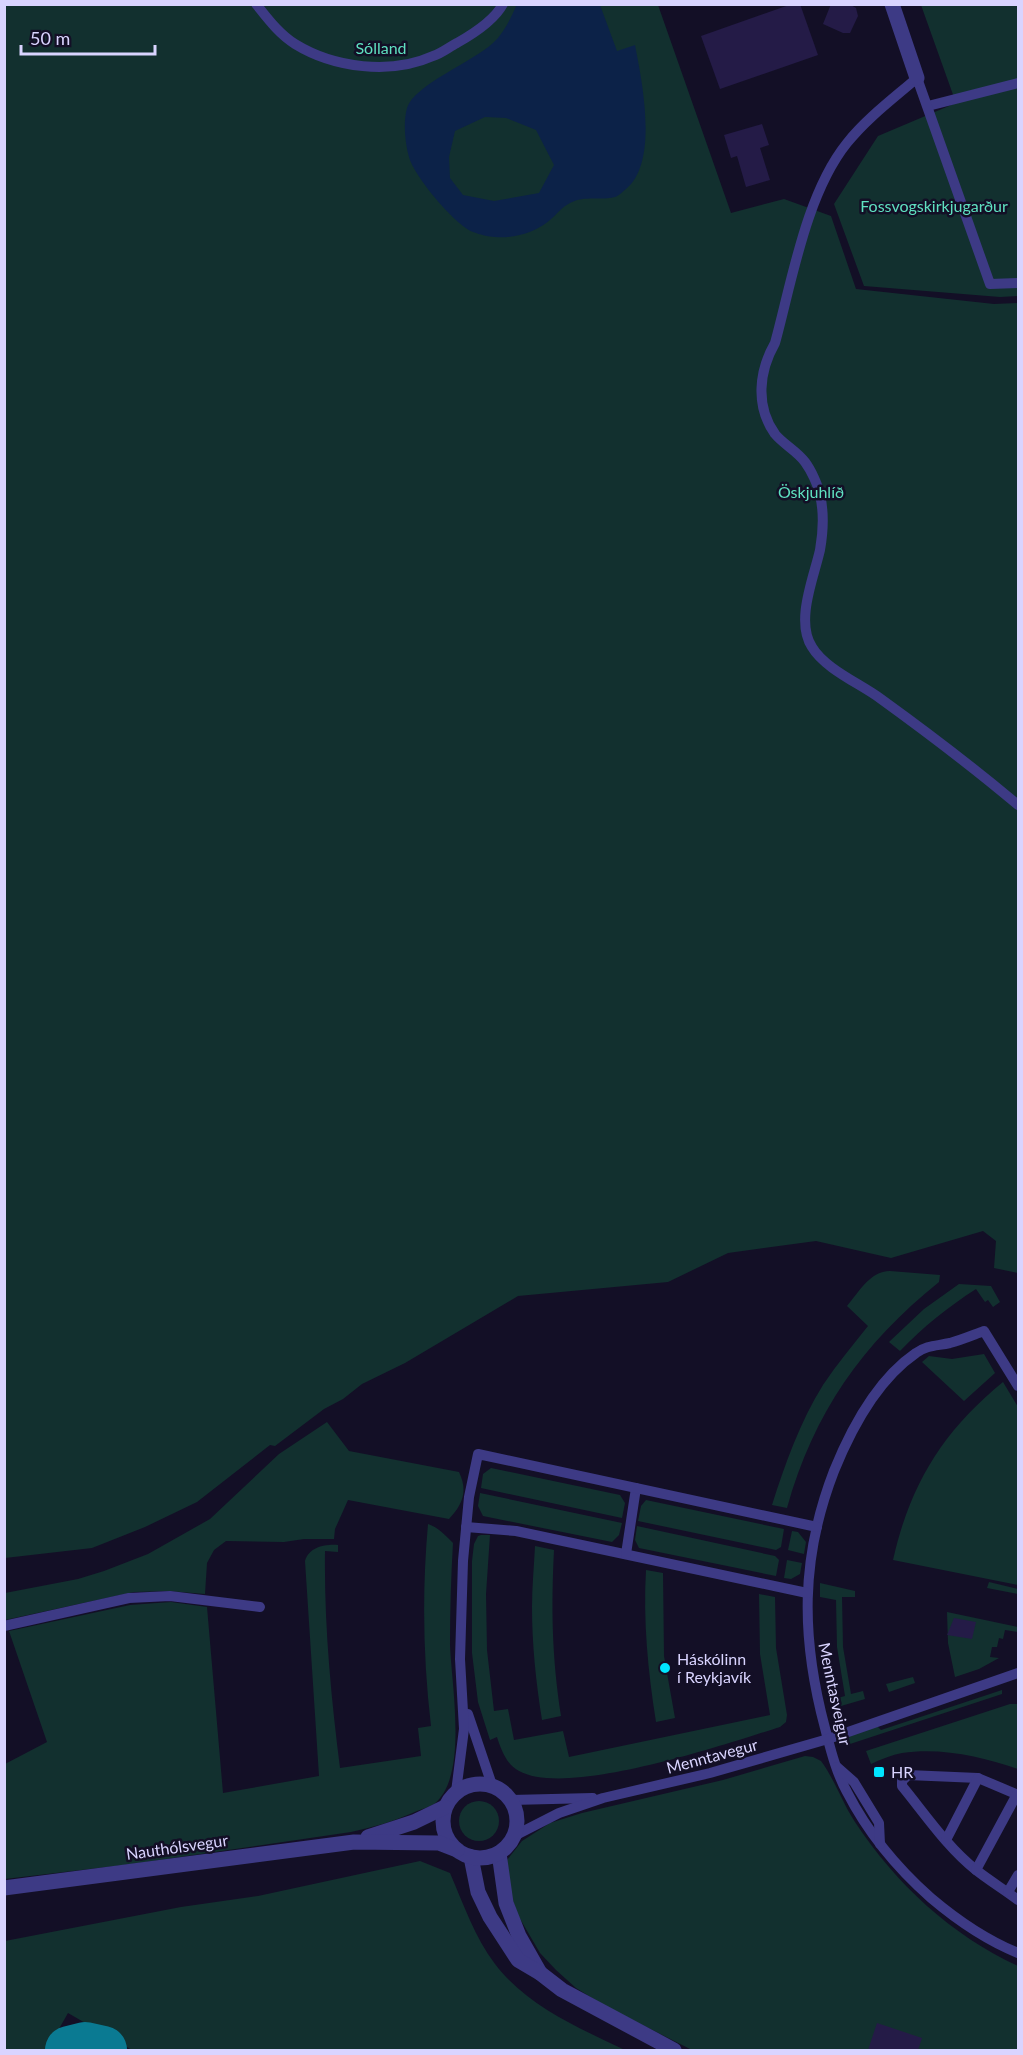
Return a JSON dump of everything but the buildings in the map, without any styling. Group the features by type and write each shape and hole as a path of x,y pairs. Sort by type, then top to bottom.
{"street":[{"path":"892,4 917,78"},
{"path":"479,1783 492,1785 503,1791 511,1800 516,1811 517,1824 514,1836 508,1846 490,1857 464,1853 449,1841 444,1830 445,1807 456,1792 467,1786 479,1783"},
{"name":"Nauthólsvegur","path":"354,1842 414,1822 445,1807"},
{"name":"Nauthólsvegur","path":"4,1888 354,1842 439,1843 464,1853"},
{"path":"464,1853 478,1892 508,1947 518,1960 590,2007 674,2050"},
{"path":"499,1853 506,1903 519,1936 540,1973"}],"lane":[{"path":"256,4 275,27 294,43 314,54 343,63 369,66 402,65 433,57 470,35 499,12 503,4"},
{"path":"1018,283 990,284 917,78 874,115 847,143 826,176 810,214 775,343 765,361 761,402 775,434 805,462 820,492 822,532 808,593 805,628 811,647 825,662 880,698 1018,805"},
{"path":"928,106 1018,83"},
{"name":"Menntasveigur","path":"1018,1386 984,1331 950,1343 930,1345 900,1367 868,1403 838,1461 826,1491 817,1527 807,1593 806,1619 811,1668 834,1764 854,1782 879,1823 880,1845 908,1876 949,1913 977,1932 1018,1953"},
{"path":"456,1792 462,1749 464,1704 460,1659 460,1605 469,1497 478,1454 817,1527"},
{"path":"626,1554 636,1488"},
{"path":"466,1527 516,1531 807,1593"},
{"path":"4,1626 129,1598 170,1596 260,1607"},
{"name":"Menntavegur","path":"514,1836 559,1814 603,1798 710,1773 828,1740 1018,1673"},
{"path":"464,1704 492,1785"},
{"path":"976,1870 1018,1794 978,1778 908,1775 902,1781 902,1786 946,1840 976,1870 1018,1900"},
{"path":"946,1840 978,1778"},
{"name":"Menntavegur","path":"511,1800 603,1798"},
{"path":"1008,1892 1018,1875"}],"green space":[{"name":"Öskjuhlíð","path":"4,5 658,5 731,213 784,199 831,216 856,289 994,304 1018,303 1018,1273 994,1268 996,1241 983,1231 891,1258 816,1241 728,1253 668,1282 518,1296 405,1363 362,1384 275,1446 270,1445 197,1502 145,1527 92,1548 5,1558"},
{"name":"Fossvogskirkjugarður","path":"921,5 1018,5 1018,296 1000,297 864,286 834,204 878,136 956,103"},
{"path":"890,1271 940,1275 939,1282 911,1306 864,1355 844,1382 811,1441 787,1508 772,1505 794,1444 815,1399 868,1326 847,1306 871,1278"},
{"path":"959,1284 991,1286 1000,1302 993,1307 988,1300 985,1302 976,1289 936,1318 900,1351 889,1342 924,1309"},
{"path":"984,1354 995,1373 964,1401 922,1362 929,1356 952,1359"},
{"path":"1003,1382 1018,1407 1018,1585 893,1560 909,1507 932,1461 963,1420"},
{"path":"327,1422 349,1451 459,1472 463,1485 463,1497 458,1508 449,1519 348,1500 335,1529 334,1539 284,1542 226,1541 214,1550 207,1563 205,1594 169,1591 134,1592 5,1620 5,1593 78,1579 148,1554 210,1519 279,1454"},
{"path":"491,1468 620,1495 625,1503 622,1518 481,1488 483,1474"},
{"path":"480,1493 622,1523 619,1535 612,1542 483,1516 478,1506"},
{"path":"646,1500 784,1529 781,1547 776,1550 638,1521 641,1506"},
{"path":"428,1524 438,1529 453,1543 450,1644 455,1705 455,1752 445,1791 434,1804 393,1821 351,1832 132,1864 5,1879 5,1764 47,1742 9,1631 130,1605 171,1602 207,1607 223,1793 319,1776 305,1561 310,1552 318,1547 338,1545 338,1552 325,1551 325,1578 329,1660 340,1768 421,1756 418,1728 431,1726 424,1625"},
{"path":"637,1526 775,1556 779,1560 776,1576 639,1548 635,1540"},
{"path":"792,1531 798,1532 806,1542 804,1554 788,1550"},
{"path":"481,1535 490,1535 486,1594 487,1650 494,1711 508,1709 514,1740 563,1731 569,1757 770,1715 760,1654 759,1594 775,1597 776,1648 787,1715 786,1722 780,1727 687,1756 609,1773 573,1778 542,1778 519,1771 508,1761 497,1737 490,1740 478,1702 472,1653 472,1561 474,1544"},
{"path":"535,1546 554,1550 553,1633 561,1716 542,1720 533,1635 532,1599"},
{"path":"787,1560 802,1563 800,1574 791,1579 784,1578"},
{"path":"646,1570 663,1573 664,1656 675,1718 656,1722 647,1646"},
{"path":"989,1582 1018,1589 1018,1594 987,1588"},
{"path":"820,1583 855,1591 855,1597 842,1597 843,1647 851,1694 863,1691 865,1699 841,1706 834,1699 845,1696 837,1647 836,1600 820,1597"},
{"path":"947,1612 1018,1627 1018,1632 1005,1630 1003,1639 999,1638 997,1647 992,1647 990,1657 999,1658 979,1669 955,1677 948,1643"},
{"path":"913,1677 915,1683 889,1692 886,1684"},
{"path":"1002,1690 1002,1694 847,1745 850,1737 861,1729 876,1725 881,1730"},
{"path":"1010,1704 1018,1704 1018,1769 976,1757 932,1751 902,1753 871,1764 866,1751"},
{"path":"805,1756 821,1761 855,1822 871,1845 907,1887 927,1906 970,1939 1018,1966 1018,2050 692,2050 605,2006 576,1988 540,1953 519,1917 510,1893 507,1860 522,1841 550,1823 582,1813 723,1780"},
{"path":"479,1801 487,1802 493,1807 498,1813 498,1829 493,1835 487,1840 479,1841 471,1840 465,1835 460,1829 459,1821 460,1813 465,1807 471,1802"},
{"path":"420,1861 450,1873 481,1943 495,1964 522,1992 555,2014 625,2050 132,2050 68,2013 47,2050 5,2050 5,1941 181,1907 258,1896"}],"water":[{"path":"517,4 600,5 617,51 635,45 644,99 645,141 636,177 618,196 576,201 564,206 545,224 532,231 509,237 492,237 465,228 427,187 409,157 405,120 407,108 412,99 421,91 473,58 497,39 510,20","holes":["485,117 506,118 536,130 554,165 539,193 494,201 463,195 450,178 449,157 455,131"]}],"taxiway":[{"path":"69,2050 85,2046 103,2050"}],"place":[{"name":"Háskólinn í Reykjavík","path":"665,1668"},
{"name":"HR","path":"879,1772"}],"park label":[{"name":"Sólland","path":"381,48"}]}
